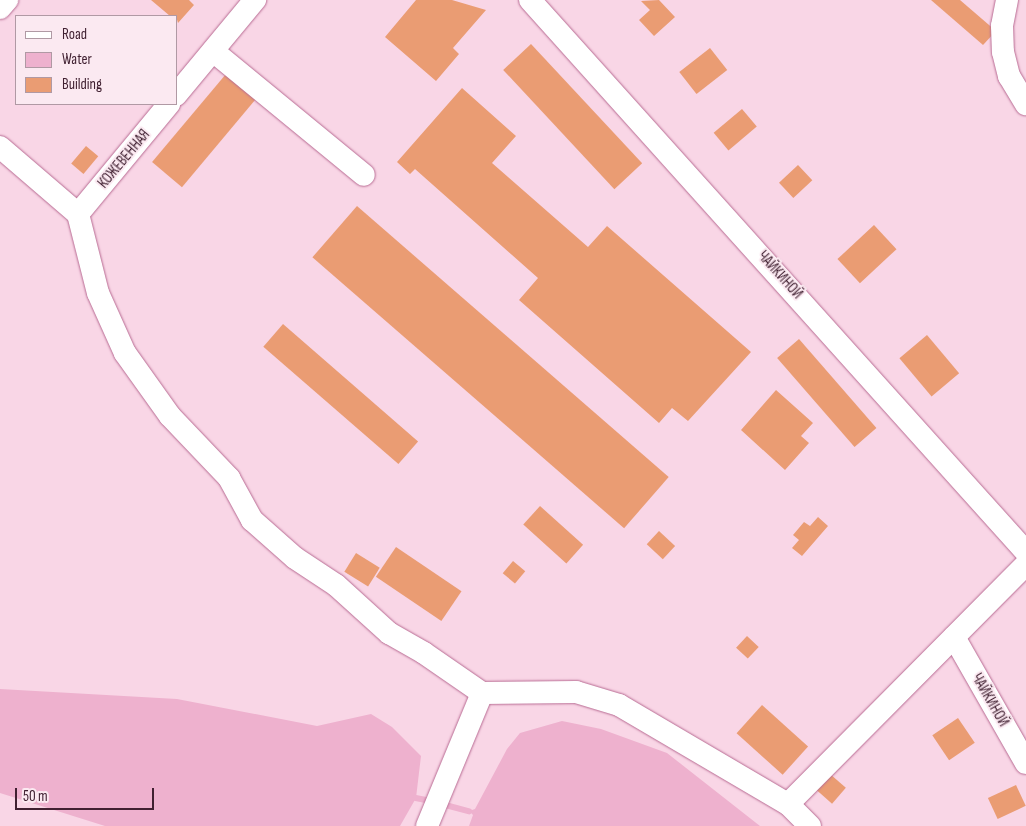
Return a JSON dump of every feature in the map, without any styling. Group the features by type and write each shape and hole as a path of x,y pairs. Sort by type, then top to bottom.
{"street":[{"path":"0,8 7,0"},
{"path":"178,93 255,0"},
{"path":"1007,0 1002,26 1003,52 1009,76 1026,104"},
{"name":"ЧАЙКИНОЙ","path":"539,4 1026,552"},
{"path":"213,51 364,175"},
{"name":"КОЖЕВЕННАЯ","path":"78,214 168,105"},
{"path":"0,147 78,214 98,293 125,353 170,416 229,478 252,520 295,558 336,585 389,633 424,653 482,693 576,692 619,705 788,804 810,826"},
{"path":"788,804 1026,564"},
{"name":"ЧАЙКИНОЙ","path":"954,637 1026,763"},
{"path":"433,811 482,693"}],"water":[{"path":"0,689 177,699 317,726 371,714 392,727 421,756 416,798 400,826 105,826 0,793"},
{"path":"562,721 601,729 667,753 760,826 469,826 473,815 469,811 475,809 507,749 520,733"}],"building":[{"path":"151,0 189,0 194,5 178,23 178,15 169,15"},
{"path":"416,0 452,0 486,10 453,48 459,54 436,81 385,37"},
{"path":"659,0 675,17 654,36 639,20 650,10 641,1"},
{"path":"931,0 960,0 996,31 983,45"},
{"path":"531,44 642,163 614,189 503,70"},
{"path":"710,48 727,70 697,94 679,72"},
{"path":"226,74 256,99 182,187 152,162"},
{"path":"462,88 516,136 492,163 588,247 607,226 751,352 688,421 672,408 659,423 519,300 538,278 415,169 410,174 397,162"},
{"path":"742,109 757,127 728,150 714,133"},
{"path":"86,146 98,156 83,174 71,164"},
{"path":"798,165 812,180 793,198 779,183"},
{"path":"357,206 669,477 624,528 312,257"},
{"path":"874,225 897,249 860,283 837,259"},
{"path":"283,324 418,441 398,464 263,347"},
{"path":"927,335 959,373 932,396 899,358"},
{"path":"799,339 876,428 855,447 777,358"},
{"path":"776,390 813,423 801,436 809,443 785,470 741,430"},
{"path":"540,506 583,545 566,563 523,525"},
{"path":"818,517 828,526 802,556 792,548 799,540 793,535 804,522 810,526"},
{"path":"659,531 675,546 663,559 647,544"},
{"path":"396,547 461,591 441,621 376,577"},
{"path":"356,553 380,568 368,586 344,572"},
{"path":"513,561 525,571 515,584 503,573"},
{"path":"747,636 759,647 748,659 736,648"},
{"path":"762,705 808,746 783,775 737,733"},
{"path":"958,718 975,743 949,760 932,735"},
{"path":"830,774 846,788 832,804 816,790"},
{"path":"1016,785 1026,806 998,819 988,798"}],"waterway":[{"path":"416,798 431,801"},
{"path":"442,804 469,811"}]}
